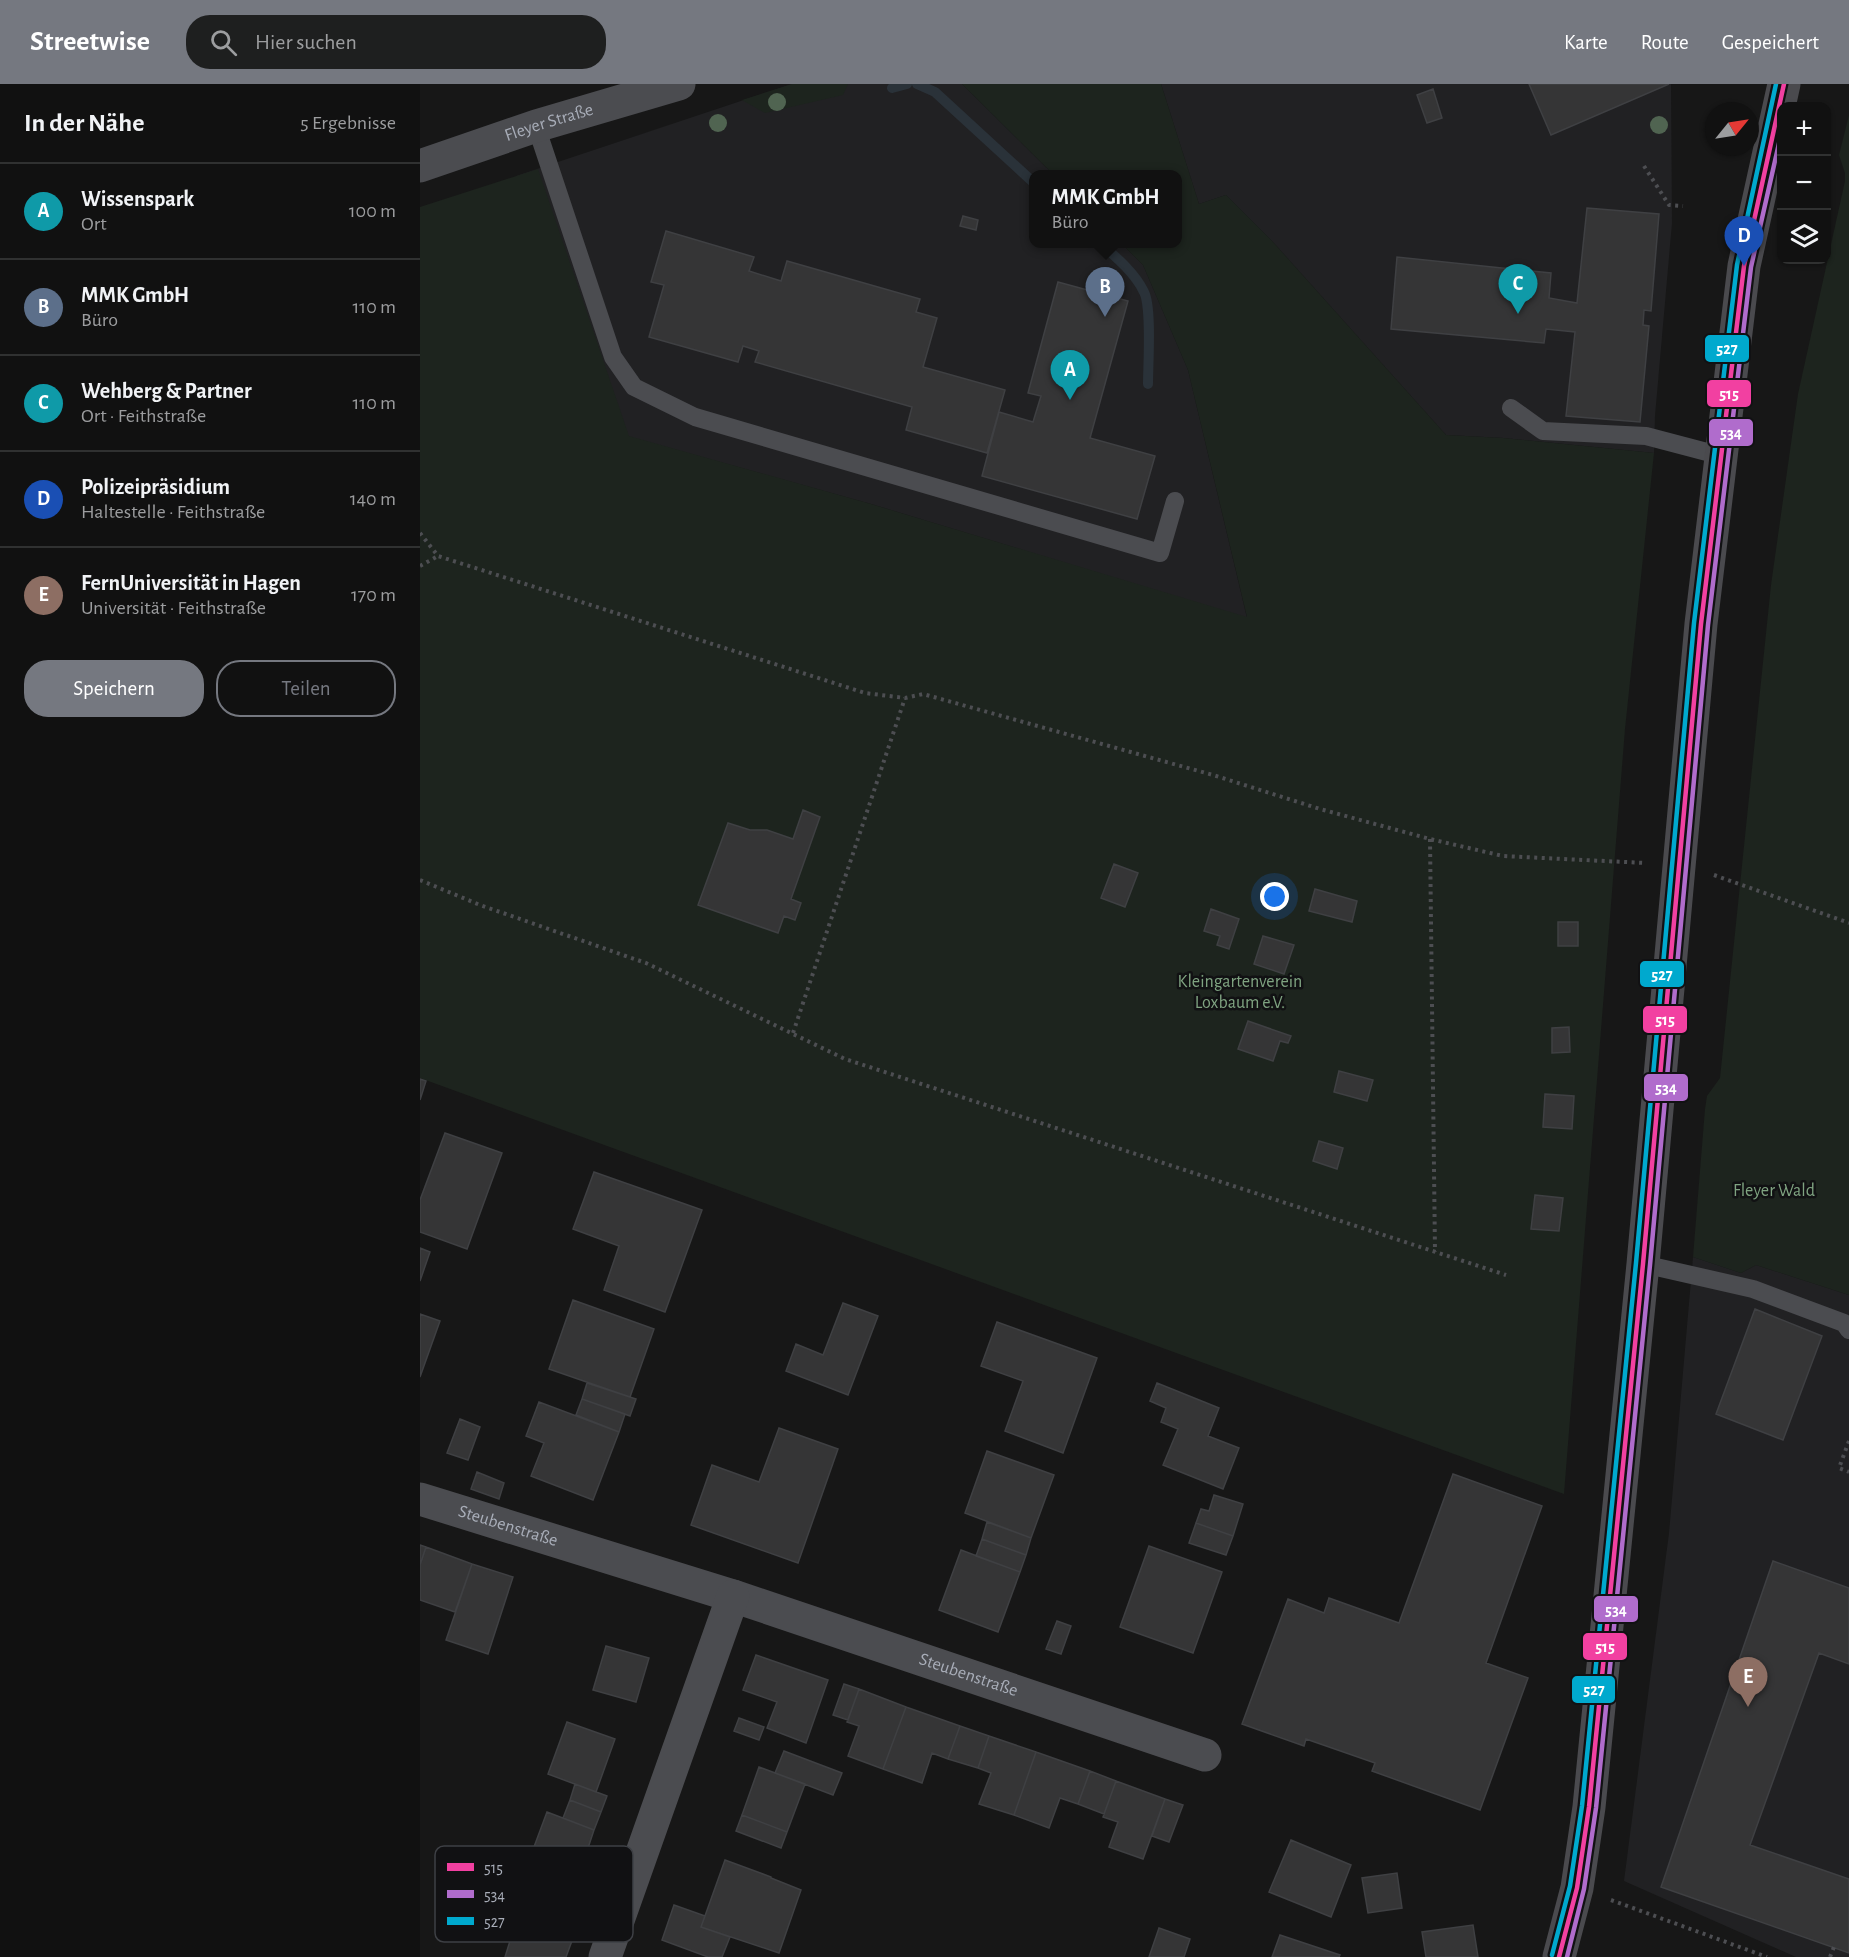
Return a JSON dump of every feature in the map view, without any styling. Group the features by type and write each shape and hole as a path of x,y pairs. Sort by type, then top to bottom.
{"main road":[{"path":"1559,1957 1576,1888 1589,1807 1643,1264 1701,624 1744,266 1784,84"}],"street":[{"name":"Fleyer Straße","path":"420,166 536,126 680,84"},
{"name":"Steubenstraße","path":"420,1499 733,1596 1205,1755"},
{"path":"633,1878 733,1596"},
{"path":"605,1957 610,1942"}],"lane":[{"path":"536,126 613,357 634,387 695,417 1160,553 1175,501"},
{"path":"1512,408 1543,431 1646,436 1722,456"},
{"path":"1643,1264 1753,1289 1844,1323 1849,1330"}],"path":[{"path":"1644,166 1670,205 1683,206"},
{"path":"420,533 438,556 865,693 905,698 923,694 1213,775 1320,809 1503,856 1679,866 1734,881 1849,923"},
{"path":"420,566 438,556"},
{"path":"793,1034 905,698"},
{"path":"1430,839 1435,1252"},
{"path":"420,880 480,905 646,963 845,1059 1506,1275"},
{"path":"1849,1442 1839,1468 1849,1472"},
{"path":"1576,1888 1767,1957"},
{"path":"1830,1957 1833,1947"}],"shaded area":[{"path":"792,84 962,84 1049,170 1029,170 1029,248 1126,248 1143,265 1188,370 1247,618 871,504 590,426 516,176"},
{"path":"1161,84 1671,84 1672,223 1655,416 1654,453 1503,438 1446,435 1272,241 1226,195 1199,204"},
{"path":"1693,1257 1741,1273 1756,1265 1849,1295 1849,1957 1796,1957 1624,1881 1669,1533"}],"green space":[{"path":"792,84 848,84 843,95 765,113 742,100"},
{"name":"Kleingartenverein Loxbaum e.V.","path":"962,84 1161,84 1199,204 1226,195 1272,241 1446,435 1503,438 1654,453 1625,729 1564,1494 420,1078 420,207 538,169 629,436 871,504 1247,617 1188,370 1143,265 1126,248 1182,248 1182,170 1049,170"},
{"name":"Fleyer Wald","path":"1849,115 1849,1295 1756,1265 1741,1273 1693,1257 1705,1109 1707,1096 1720,1078 1771,585 1798,394 1827,264 1831,264 1831,244 1845,181 1839,155"}],"building":[{"path":"1529,84 1669,84 1551,135"},
{"path":"1433,89 1442,118 1427,123 1417,95"},
{"path":"1587,208 1659,214 1651,311 1644,310 1643,325 1649,326 1640,422 1566,416 1575,332 1546,329 1544,343 1391,329 1397,257 1551,273 1549,298 1577,303"},
{"path":"963,216 978,220 976,230 960,226"},
{"path":"666,231 754,257 749,271 781,281 787,261 920,299 916,312 937,318 923,367 1005,390 987,453 906,430 912,407 755,362 759,351 743,346 738,362 649,337 664,285 651,282"},
{"path":"1058,282 1128,301 1090,438 1155,456 1137,519 982,476 999,412 1033,422 1041,396 1028,393"},
{"path":"803,810 820,817 791,899 801,903 795,920 784,916 778,933 698,905 728,823 750,830 767,830 793,839"},
{"path":"1114,864 1138,873 1125,907 1101,898"},
{"path":"1315,889 1357,901 1352,922 1309,911"},
{"path":"1211,909 1239,919 1229,949 1217,945 1220,936 1204,931"},
{"path":"1558,922 1578,922 1578,946 1558,946"},
{"path":"1263,936 1294,945 1284,974 1254,964"},
{"path":"1248,1021 1291,1036 1288,1043 1280,1041 1273,1061 1238,1049"},
{"path":"1569,1027 1570,1052 1552,1053 1552,1028"},
{"path":"1339,1071 1373,1080 1367,1101 1334,1092"},
{"path":"420,1079 426,1081 420,1100"},
{"path":"1545,1094 1574,1096 1572,1129 1543,1127"},
{"path":"445,1133 502,1153 467,1249 420,1232 420,1200"},
{"path":"1319,1141 1343,1148 1337,1169 1313,1161"},
{"path":"594,1172 702,1210 665,1312 604,1290 619,1246 573,1229"},
{"path":"1535,1195 1563,1198 1559,1231 1531,1229"},
{"path":"420,1248 430,1252 420,1281"},
{"path":"573,1300 654,1329 630,1397 549,1369"},
{"path":"843,1303 878,1316 848,1395 786,1371 796,1344 823,1355"},
{"path":"1755,1309 1822,1336 1783,1440 1716,1414"},
{"path":"420,1314 440,1321 420,1377"},
{"path":"997,1322 1097,1358 1063,1453 1005,1431 1023,1381 981,1366"},
{"path":"587,1383 636,1399 630,1416 582,1399"},
{"path":"1157,1383 1219,1408 1208,1436 1239,1448 1223,1489 1163,1465 1178,1429 1161,1422 1166,1408 1150,1401"},
{"path":"582,1399 625,1414 619,1432 576,1415"},
{"path":"539,1402 619,1432 593,1500 531,1476 544,1443 526,1436"},
{"path":"460,1419 480,1427 468,1460 447,1453"},
{"path":"779,1428 838,1449 798,1563 691,1525 712,1465 759,1482"},
{"path":"987,1451 1054,1475 1031,1538 965,1513"},
{"path":"477,1472 504,1483 499,1499 471,1489"},
{"path":"1453,1474 1542,1506 1486,1663 1528,1678 1480,1810 1372,1771 1375,1763 1306,1739 1304,1746 1242,1724 1288,1599 1324,1613 1329,1598 1399,1623"},
{"path":"1214,1495 1243,1504 1233,1536 1196,1523 1201,1509 1209,1511"},
{"path":"987,1522 1031,1538 1026,1555 982,1539"},
{"path":"1196,1523 1233,1536 1226,1555 1189,1543"},
{"path":"982,1539 1026,1555 1020,1572 976,1556"},
{"path":"420,1545 426,1547 420,1565"},
{"path":"1149,1546 1222,1572 1193,1653 1120,1627"},
{"path":"426,1547 472,1564 455,1612 420,1600 420,1565"},
{"path":"961,1550 1020,1572 998,1632 939,1610"},
{"path":"1773,1561 1849,1588 1849,1664 1819,1653 1750,1845 1849,1879 1849,1953 1661,1887"},
{"path":"472,1564 513,1577 488,1654 446,1640"},
{"path":"1057,1621 1071,1626 1061,1654 1046,1649"},
{"path":"606,1646 649,1658 636,1702 593,1690"},
{"path":"756,1655 828,1680 806,1743 767,1728 777,1702 743,1690"},
{"path":"844,1684 859,1689 848,1720 833,1715"},
{"path":"859,1689 906,1707 883,1769 848,1756 859,1726 847,1722"},
{"path":"906,1707 960,1726 948,1759 932,1753 922,1783 883,1769"},
{"path":"739,1718 764,1727 759,1740 734,1731"},
{"path":"567,1722 615,1739 596,1792 548,1774"},
{"path":"960,1726 989,1736 978,1768 948,1759"},
{"path":"989,1736 1036,1752 1014,1815 979,1804 991,1773 978,1768"},
{"path":"784,1751 842,1773 833,1795 775,1773"},
{"path":"1036,1752 1090,1771 1078,1804 1060,1798 1049,1828 1014,1815"},
{"path":"759,1767 805,1784 787,1832 742,1815"},
{"path":"1090,1771 1116,1781 1104,1814 1078,1804"},
{"path":"1116,1781 1165,1799 1143,1859 1109,1847 1118,1822 1103,1817"},
{"path":"575,1784 607,1796 601,1812 570,1800"},
{"path":"1165,1799 1183,1805 1169,1842 1152,1836"},
{"path":"570,1800 601,1812 594,1830 563,1818"},
{"path":"547,1812 594,1830 589,1846 534,1846"},
{"path":"742,1815 787,1832 781,1848 736,1831"},
{"path":"1291,1840 1351,1865 1331,1917 1269,1892"},
{"path":"725,1860 801,1890 779,1953 701,1927"},
{"path":"1397,1873 1402,1908 1368,1913 1362,1878"},
{"path":"674,1905 705,1916 701,1927 730,1937 722,1957 708,1957 662,1940"},
{"path":"1473,1925 1478,1957 1426,1957 1422,1932"},
{"path":"1159,1928 1190,1939 1184,1957 1149,1957"},
{"path":"1280,1935 1340,1955 1339,1957 1272,1957"},
{"path":"510,1942 572,1942 566,1957 505,1957"}],"waterway":[{"path":"892,88 907,84"},
{"path":"917,84 935,92 1029,178"},
{"path":"1106,248 1130,272 1144,292 1149,323 1148,384"}],"transit line":[{"name":"527","path":"1552,1955 1570,1886 1582,1806 1636,1263 1694,623 1737,265 1776,84"},
{"name":"515","path":"1559,1957 1577,1888 1589,1807 1643,1264 1701,624 1744,266 1784,84"},
{"name":"534","path":"1567,1957 1584,1889 1596,1808 1650,1265 1708,625 1751,267 1777,152"}],"place":[{"name":"Polizeipräsidium","path":"1744,266"},
{"name":"Wehberg & Partner","path":"1518,314"},
{"name":"MMK GmbH","path":"1105,317"},
{"name":"Wissenspark","path":"1070,400"},
{"name":"FernUniversität in Hagen","path":"1748,1707"}]}
